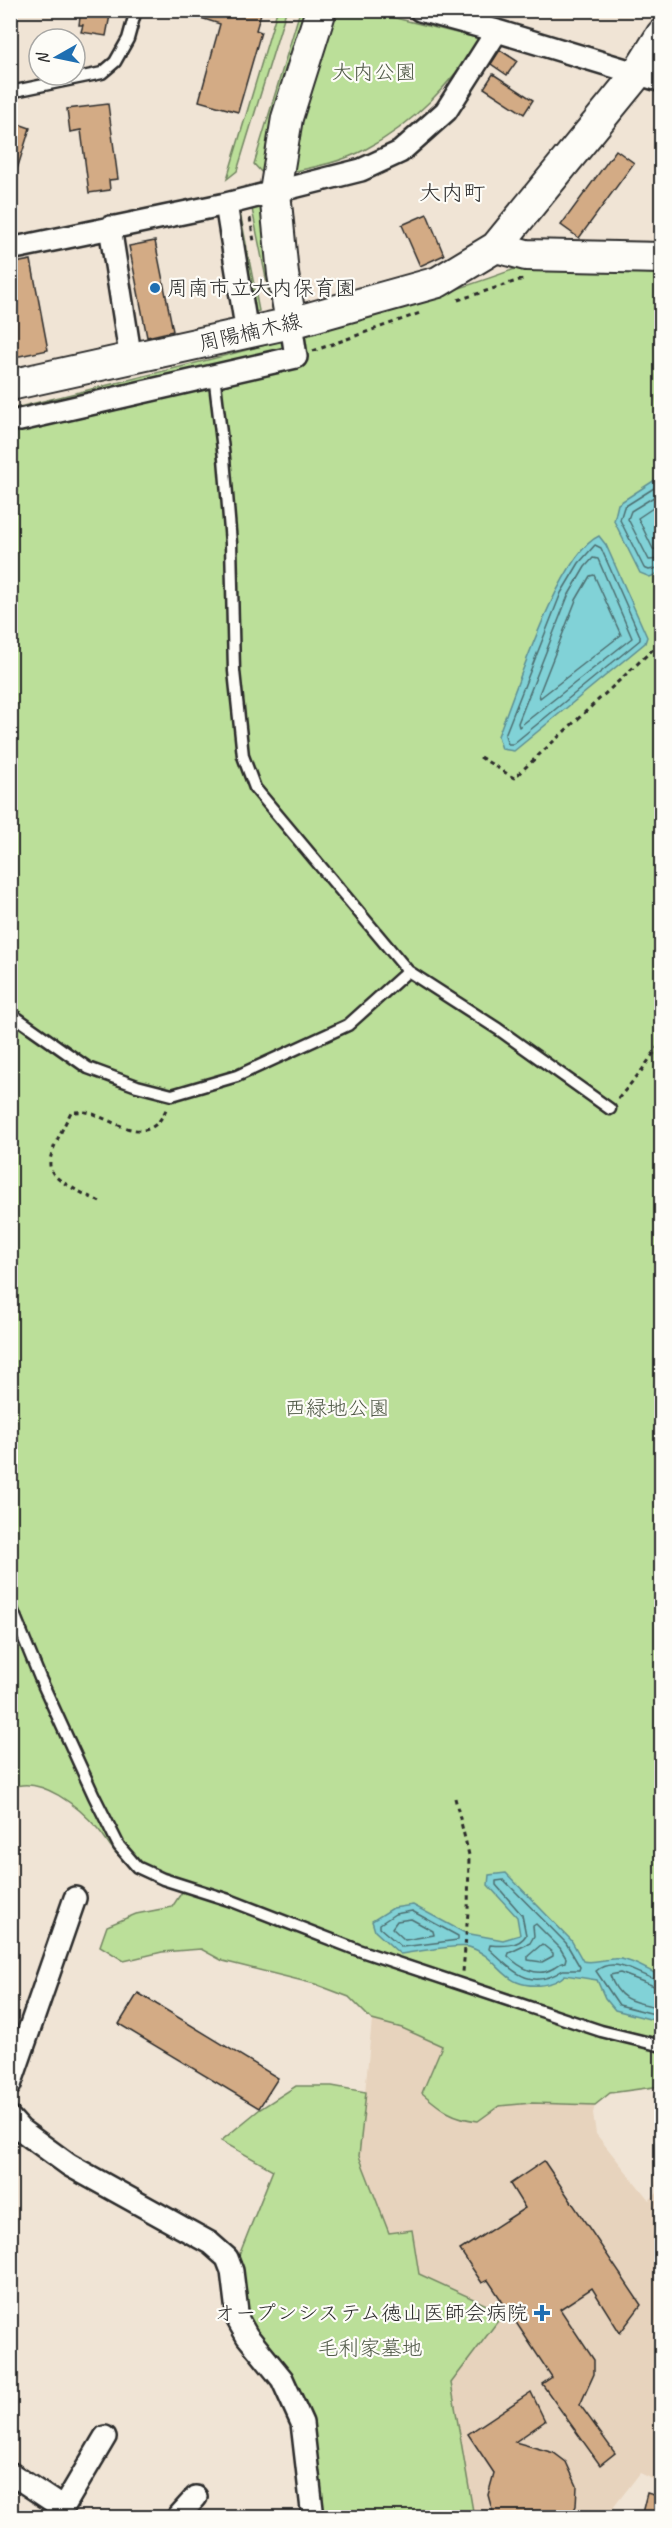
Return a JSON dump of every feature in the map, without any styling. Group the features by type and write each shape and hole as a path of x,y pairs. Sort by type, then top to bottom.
{"street":[{"path":"20,420 296,357 283,274 275,192 287,118 321,10"},
{"path":"420,10 649,78"},
{"path":"10,249 226,204 361,170 400,152 446,111 497,31"},
{"name":"周陽楠木線","path":"10,385 291,323 438,282 496,247 649,78 662,34"},
{"path":"226,204 247,333"},
{"path":"110,227 131,360"},
{"path":"496,247 525,255 662,258"},
{"path":"10,2085 75,1898"},
{"path":"10,2118 21,2130 69,2165 210,2243 227,2258 232,2271 238,2320 247,2336 282,2379 302,2423 313,2517"},
{"path":"10,2473 63,2508 105,2437"},
{"path":"177,2517 196,2497"}],"lane":[{"path":"10,92 102,73 115,62 128,39 136,10"},
{"path":"214,375 231,543 234,671 243,756 255,788 408,971 498,1029 610,1108"},
{"path":"10,1013 88,1068 137,1086 172,1095 237,1076 348,1025 408,971"},
{"path":"10,1604 40,1678 94,1796 119,1846 137,1867 163,1879 231,1901 358,1950 601,2031 662,2046"}],"path":[{"path":"453,302 486,289 529,278"},
{"path":"295,357 431,310"},
{"path":"480,757 514,778 662,641"},
{"path":"610,1108 642,1070 662,1041"},
{"path":"100,1202 70,1187 52,1174 48,1164 51,1152 71,1112 87,1111 133,1131 145,1130 155,1124 164,1114 172,1095"},
{"path":"454,1798 469,1855 468,1912 462,1985"}],"shaded area":[{"path":"372,2020 402,2028 442,2046 478,2121 499,2106 532,2103 595,2105 593,2113 596,2134 649,2200 661,2190 661,2483 640,2473 606,2517 474,2517 451,2383 504,2313 419,2274 412,2231 389,2233 359,2156"}],"green space":[{"path":"277,11 286,11 237,171 227,179"},
{"path":"300,11 310,11 263,174 254,164"},
{"name":"大内公園","path":"331,11 367,11 481,39 444,87 400,128 366,149 346,158 282,174"},
{"path":"261,202 281,306 272,308 251,204"},
{"path":"239,207 259,311 246,315 226,210"},
{"name":"西緑地公園","path":"523,266 661,274 662,1189 657,1193 662,1199 661,2086 610,2093 595,2105 532,2103 499,2106 478,2121 461,2118 448,2112 422,2093 442,2046 402,2028 372,2020 349,1997 315,1984 223,1961 201,1949 162,1952 124,1961 100,1946 107,1926 136,1914 172,1907 182,1892 132,1867 115,1852 101,1832 81,1812 59,1795 34,1786 22,1785 11,1788 11,409 333,327"},
{"name":"毛利家墓地","path":"296,2086 332,2086 366,2092 359,2156 389,2233 412,2230 419,2274 504,2313 451,2383 474,2517 318,2517 306,2414 241,2315 236,2263 273,2170 221,2141 260,2109"}],"water":[{"path":"661,476 661,572 650,577 640,573 614,521 618,504"},
{"path":"599,536 606,545 647,637 645,643 514,751 502,749 498,736 527,658 554,595 569,568 584,548"},
{"path":"506,1873 571,1940 583,1961 621,1959 661,1976 661,2022 615,2010 605,1998 597,1980 565,1975 549,1984 523,1984 511,1979 484,1955 469,1947 446,1947 400,1954 375,1931 372,1921 393,1908 413,1905 465,1933 503,1940 520,1935 517,1917 488,1885 489,1875"}],"building":[{"path":"81,10 111,10 106,36 87,33 87,27 79,25"},
{"path":"189,10 262,10 256,30 261,32 238,112 199,101 220,24 188,14"},
{"path":"500,50 517,61 507,75 491,64"},
{"path":"493,74 533,100 524,114 484,88"},
{"path":"108,104 118,179 109,180 110,190 89,193 81,130 70,132 67,109"},
{"path":"10,121 30,128 14,179 10,179"},
{"path":"616,150 634,163 579,238 561,225"},
{"path":"427,214 444,255 420,266 402,225"},
{"path":"155,241 173,331 147,337 129,246"},
{"path":"31,260 48,350 10,358 10,264"},
{"path":"138,1993 278,2078 259,2108 119,2024"},
{"path":"544,2161 641,2305 620,2333 592,2288 560,2309 594,2360 594,2374 580,2405 615,2453 600,2465 542,2384 552,2377 488,2280 482,2283 460,2250 525,2208 510,2184"},
{"path":"531,2392 545,2421 515,2442 554,2453 566,2462 577,2486 576,2506 570,2517 494,2517 488,2495 494,2473 468,2434"},
{"path":"647,2493 662,2497 662,2517 641,2517"}],"place":[{"name":"周南市立大内保育園","path":"155,288"},
{"name":"オープンシステム徳山医師会病院","path":"542,2313"}],"district":[{"name":"大内町","path":"452,192"}]}
